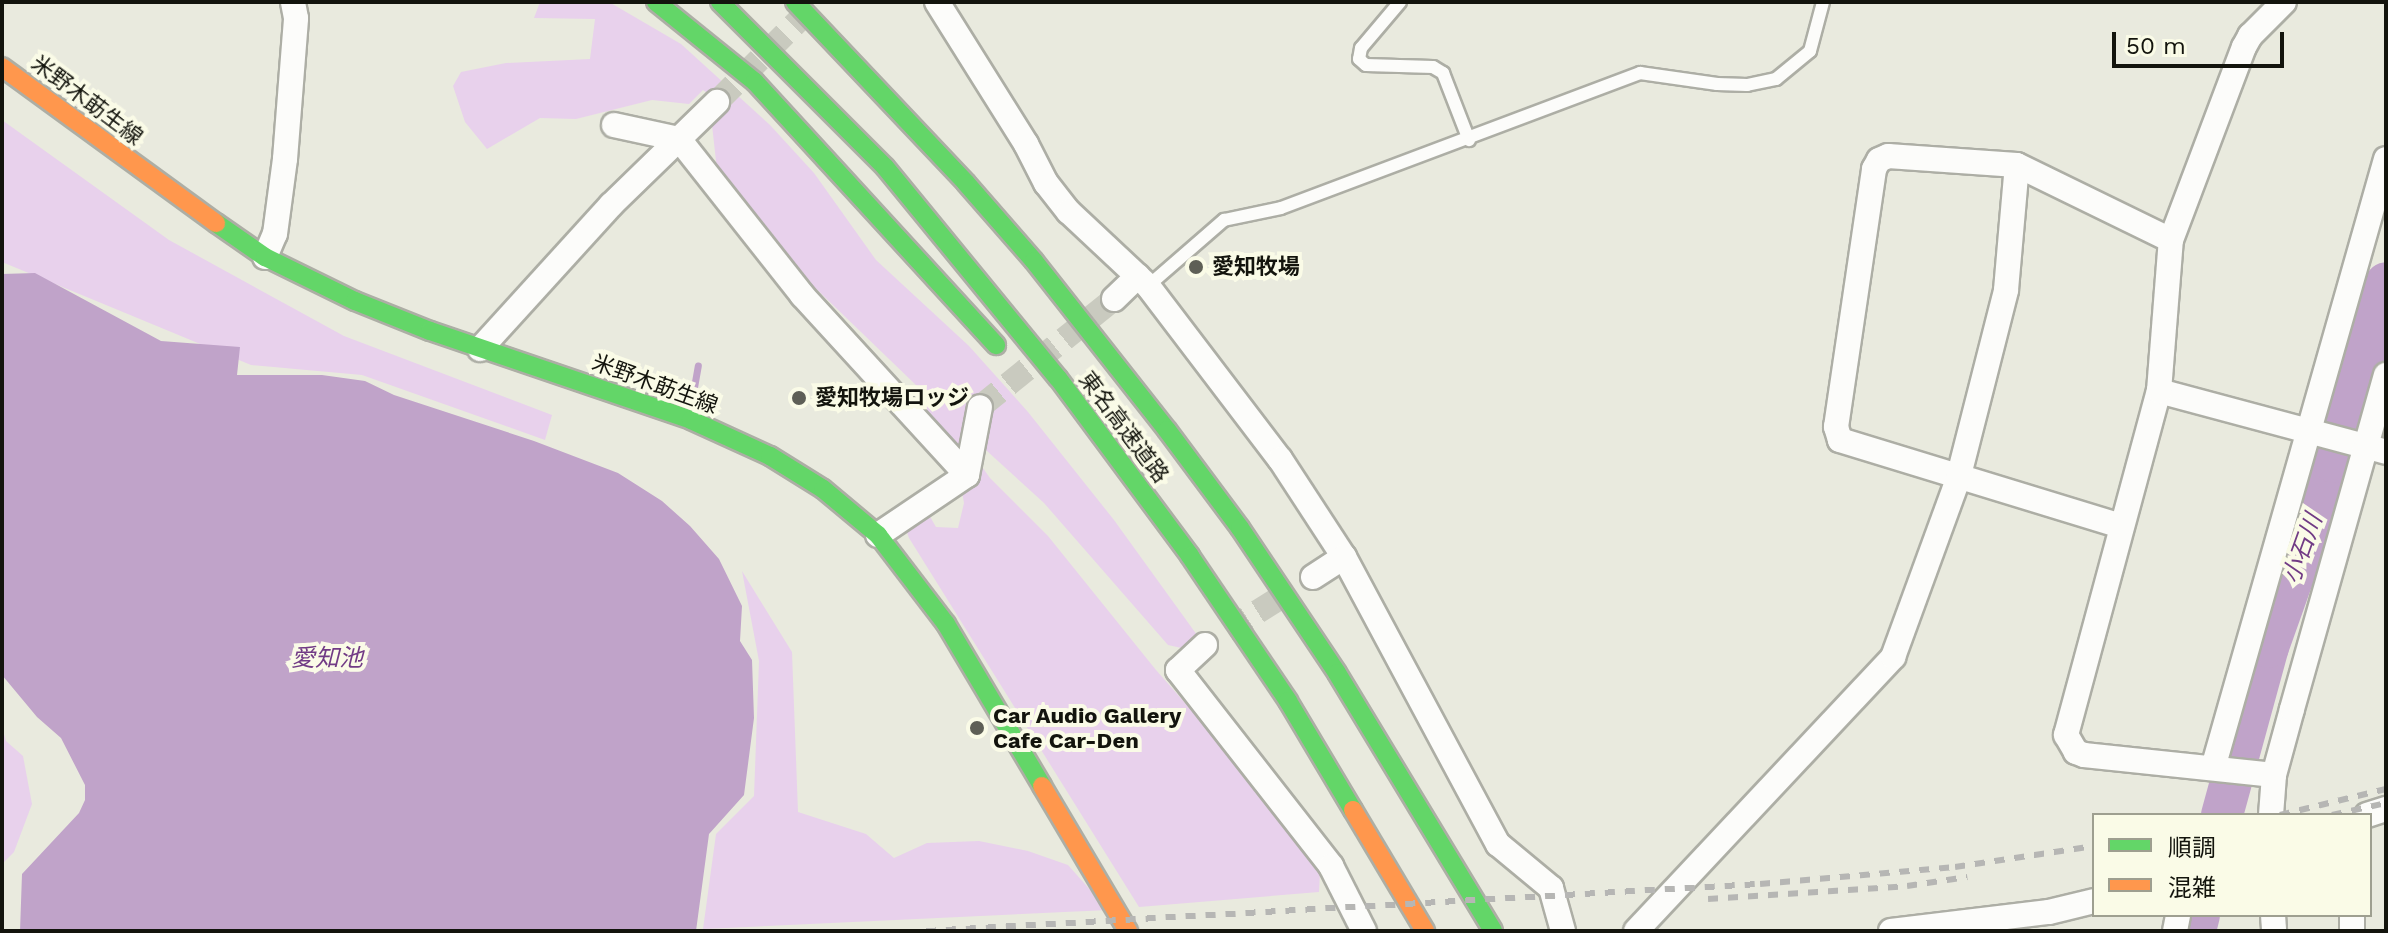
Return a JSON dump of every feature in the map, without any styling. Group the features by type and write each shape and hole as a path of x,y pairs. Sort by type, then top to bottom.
{"main road":[{"path":"656,2 755,82 1010,360"},
{"name":"東名高速道路","path":"720,2 885,167 1058,378 1190,556 1288,701 1425,931"},
{"name":"東名高速道路","path":"795,2 966,183 1099,341 1240,528 1337,673 1493,931"},
{"path":"816,2 966,183"},
{"name":"米野木莇生線","path":"2,67 149,177 265,257 355,301 480,349 691,420 757,450 823,489 878,535 946,624 1128,931"},
{"path":"1063,417 1190,556"}],"street":[{"path":"265,257 275,234 285,159 296,18 293,2"},
{"path":"937,2 1026,144 1046,183 1069,212 1143,281 1280,459 1344,557 1498,844 1551,888 1563,931"},
{"path":"2266,774 2084,755 2076,752 2066,735 2159,391 2171,240 2244,47 2250,36 2284,2"},
{"path":"480,349 611,205 717,102"},
{"path":"614,125 679,139 802,295 967,475"},
{"path":"2121,526 1958,479 1845,442 1837,435 1874,169 1888,156 2017,165 2171,240"},
{"path":"2218,769 2314,431 2386,159"},
{"path":"1636,931 1893,657 1958,479 2006,290 2017,165"},
{"path":"1114,299 1143,281"},
{"path":"2271,813 2266,774 2386,375"},
{"path":"2159,391 2367,446"},
{"path":"878,535 967,475 980,407"},
{"path":"1313,577 1344,557"},
{"path":"1205,645 1178,670 1331,866 1364,931"},
{"path":"1891,931 2049,912 2092,901"}],"lane":[{"path":"1400,2 1361,48 1359,59 1366,65 1433,67 1443,73 1469,140"},
{"path":"1143,281 1224,220 1281,208 1469,140 1640,73 1717,84 1747,85 1776,79 1810,51 1823,2"}],"shaded area":[{"path":"540,2 609,2 681,44 770,125 814,173 876,260 969,346 1028,412 1114,520 1197,635 1186,649 1168,645 1044,503 965,431 967,446 990,478 1048,536 1156,670 1260,788 1320,873 1319,892 1139,907 909,538 898,508 917,494 936,527 958,528 964,503 954,449 928,419 918,387 805,278 722,215 712,125 729,108 703,90 689,104 652,100 576,119 540,118 487,149 465,122 453,86 461,72 506,63 590,59 595,19 534,18"},
{"path":"2,120 169,240 344,336 552,415 545,440 362,375 251,365 2,262"},
{"path":"742,571 792,652 798,812 866,834 894,858 927,843 979,841 1028,851 1068,865 1108,910 703,929 716,834 754,796 759,661"},
{"path":"2,727 6,741 23,756 32,804 14,852 2,864"}],"water":[{"name":"愛知池","path":"35,273 161,341 240,347 237,375 322,375 365,381 394,395 534,441 618,473 662,501 690,526 719,559 742,606 740,641 752,660 754,718 744,795 709,834 696,931 20,931 22,874 79,813 85,800 85,785 61,738 37,717 2,675 2,274"}],"waterway":[{"name":"小石川","path":"2223,813 2268,647 2334,462 2386,283"},
{"path":"693,393 698,365"},
{"name":"小石川","path":"2195,931 2198,917"}],"tunnel":[{"path":"717,102 813,6"},
{"path":"980,407 1114,299"},
{"path":"1227,631 1294,589"}],"railway":[{"path":"2288,813 2386,789"},
{"path":"2341,813 2386,803"},
{"path":"926,931 1760,884 1955,867 2092,846"},
{"path":"1708,899 1907,886 1967,877"}],"traffic: fast":[{"path":"656,2 755,82 996,345"},
{"path":"720,2 885,167 1058,378 1190,556 1288,701 1353,810"},
{"path":"795,2 966,183 1034,261 1167,430 1240,528 1337,673 1493,931"},
{"path":"216,223 265,257 355,301 430,331 691,420 770,456 823,489 878,535 946,624 1042,786"}],"traffic: slow":[{"path":"2,67 216,223"},
{"path":"1042,786 1128,931"},
{"path":"1353,810 1425,931"}],"place":[{"name":"愛知牧場","path":"1196,267"},
{"name":"愛知牧場ロッジ","path":"799,398"},
{"name":"Car Audio Gallery Cafe Car-Den","path":"977,728"}]}
